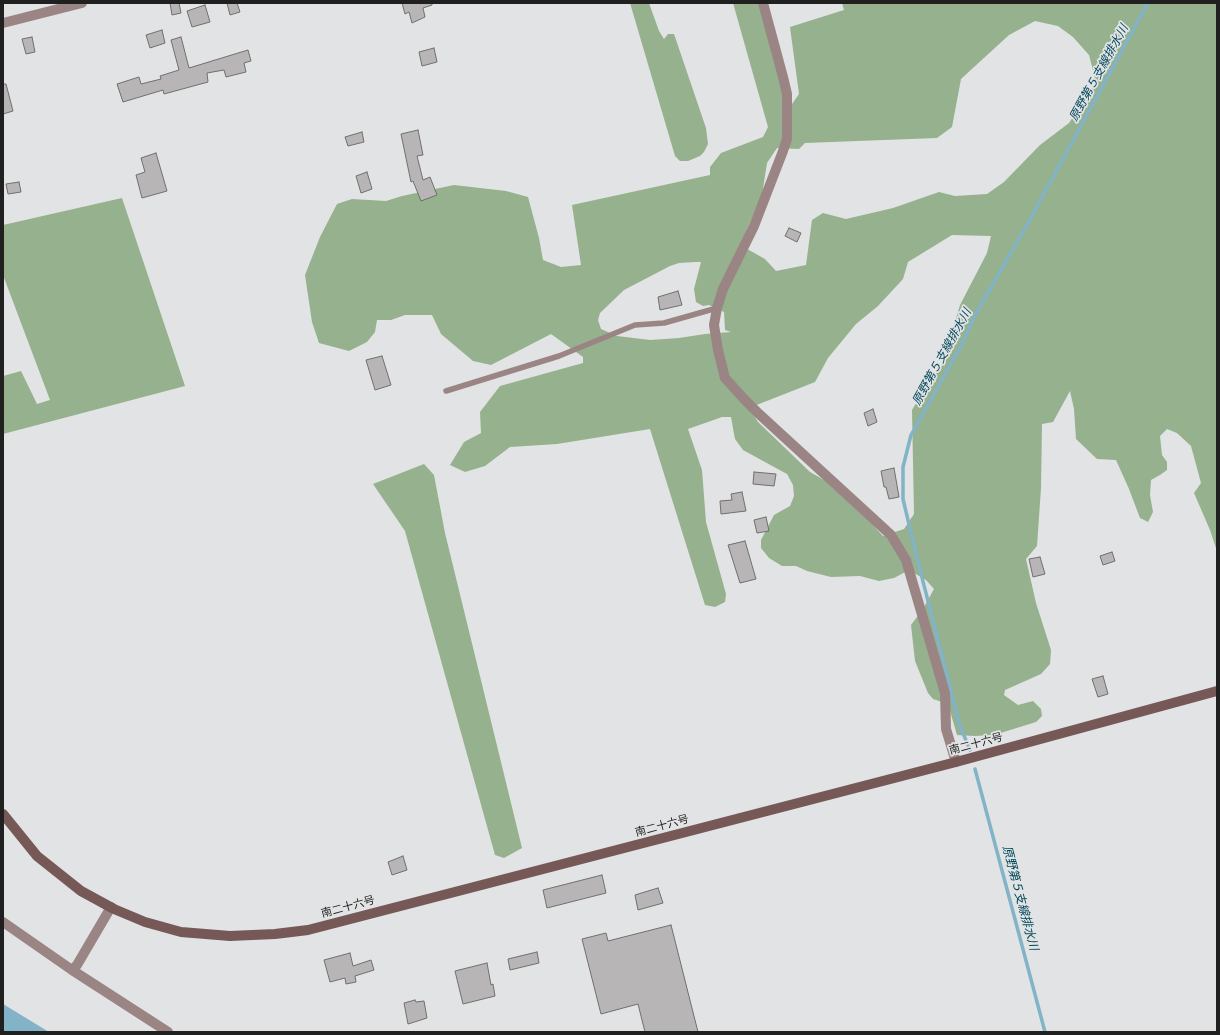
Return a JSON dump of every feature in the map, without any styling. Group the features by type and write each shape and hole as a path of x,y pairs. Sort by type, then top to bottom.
{"street":[{"path":"3,23 82,3"},
{"path":"763,3 784,77 787,94 787,139 754,226 723,289 717,308 714,325 718,350 726,378 758,413 891,535 906,560 945,693 946,728 956,762"},
{"name":"南二十六号","path":"3,814 37,856 81,890 111,907 145,922 181,932 230,936 275,934 308,930 956,762 1217,691"},
{"path":"72,970 77,965 111,907"},
{"path":"3,922 72,970 168,1032"}],"lane":[{"path":"446,391 559,356 635,325 664,323 717,308"}],"green space":[{"path":"630,3 649,3 659,31 664,39 668,34 674,34 706,128 708,144 700,156 688,161 680,161 675,156"},
{"path":"733,3 765,3 781,81 792,104 799,94 790,27 844,10 842,3 1217,3 1217,551 1210,530 1194,493 1201,483 1191,446 1177,433 1167,429 1160,436 1162,455 1167,462 1167,470 1151,480 1150,495 1153,512 1148,522 1140,518 1116,460 1097,459 1076,439 1074,409 1070,391 1053,422 1042,424 1041,488 1037,546 1026,559 1036,603 1051,650 1050,664 1041,674 1005,690 1004,695 1018,705 1033,701 1041,709 1042,716 1036,722 994,735 957,735 948,704 933,699 928,693 915,661 911,625 923,609 934,589 926,580 909,570 894,578 879,581 860,576 831,577 807,571 796,566 782,566 769,558 761,548 761,540 774,515 790,506 794,496 793,485 787,474 743,450 735,439 731,417 722,417 688,429 702,470 706,522 726,594 725,602 715,607 705,605 650,429 557,444 510,447 485,466 465,472 450,465 464,442 481,433 480,412 500,386 583,363 583,357 551,334 491,365 473,361 441,334 432,315 405,315 391,320 377,320 375,332 367,342 349,351 319,343 312,322 305,275 320,237 337,204 352,199 386,201 402,196 454,185 506,191 528,197 539,238 543,260 561,267 581,265 572,205 710,175 710,167 721,153 763,137 768,127","holes":["1035,21 1058,26 1073,37 1089,55 1096,82 1069,123 1040,145 1004,182 987,194 955,196 939,192 893,208 846,219 823,213 812,220 806,265 776,271 765,259 740,245 762,195 767,163 777,148 799,149 805,143 937,138 952,127 961,79 1009,35","952,235 991,236 987,253 960,305 942,366 930,380 912,410 914,514 904,529 883,536 824,480 810,472 758,422 749,408 815,382 828,358 856,324 878,306 903,279 908,262","701,262 694,289 696,302 703,306 709,305 724,312 725,330 731,332 650,340 617,336 601,329 598,320 600,313 624,290 670,266 679,263"]},
{"path":"122,198 185,386 3,434 3,376 21,371 37,404 50,400 3,275 3,225"},
{"path":"424,464 434,475 445,533 522,848 504,858 495,855 405,531 373,484"}],"water":[{"path":"3,1004 49,1032 3,1032"}],"building":[{"path":"170,3 179,3 181,13 172,15"},
{"path":"227,3 237,3 240,12 230,15"},
{"path":"402,3 432,3 432,5 423,8 425,17 412,23 409,12 405,14"},
{"path":"205,5 210,22 192,27 187,11"},
{"path":"162,30 165,43 150,48 146,35"},
{"path":"32,37 35,52 26,54 22,39"},
{"path":"181,37 189,68 248,50 251,61 244,63 246,72 226,77 224,70 207,73 208,82 164,94 163,90 123,102 117,84 139,77 141,84 161,79 160,76 179,70 171,40"},
{"path":"434,48 437,62 422,66 419,52"},
{"path":"3,84 6,84 13,111 3,114"},
{"path":"418,130 423,155 417,156 423,180 430,177 437,195 421,201 413,181 411,182 401,134"},
{"path":"362,132 364,142 348,146 345,137"},
{"path":"156,153 167,191 142,198 136,175 145,172 141,158"},
{"path":"367,172 372,189 361,193 356,176"},
{"path":"19,182 21,192 8,194 6,184"},
{"path":"789,228 801,233 797,242 785,236"},
{"path":"678,291 682,305 660,310 658,297"},
{"path":"382,356 391,385 375,390 366,360"},
{"path":"873,409 877,422 868,426 864,413"},
{"path":"894,468 899,497 889,499 886,487 884,487 881,471"},
{"path":"754,472 776,474 774,486 753,484"},
{"path":"742,492 746,511 721,514 720,501 732,500 731,494"},
{"path":"766,517 769,531 757,533 754,520"},
{"path":"745,541 756,579 740,583 728,545"},
{"path":"1112,552 1115,561 1103,565 1100,556"},
{"path":"1040,557 1045,574 1033,577 1029,559"},
{"path":"1103,676 1108,694 1098,697 1092,679"},
{"path":"403,856 407,870 392,875 388,862"},
{"path":"602,875 606,893 547,908 543,890"},
{"path":"658,888 663,903 638,910 635,895"},
{"path":"671,925 698,1032 645,1032 638,1004 601,1014 582,939 606,933 608,941"},
{"path":"537,952 539,963 510,970 508,959"},
{"path":"350,953 353,966 371,960 374,970 355,976 356,982 346,984 345,978 330,982 324,960"},
{"path":"487,963 491,985 493,984 495,996 463,1004 455,971"},
{"path":"415,1000 416,1002 424,1001 427,1018 408,1024 404,1003"}],"waterway":[{"name":"原野第５支線排水川","path":"970,750 960,726 903,499 903,467 911,435 962,344 973,319 1028,223 1148,3"},
{"name":"原野第５支線排水川","path":"975,769 1045,1032"}]}
